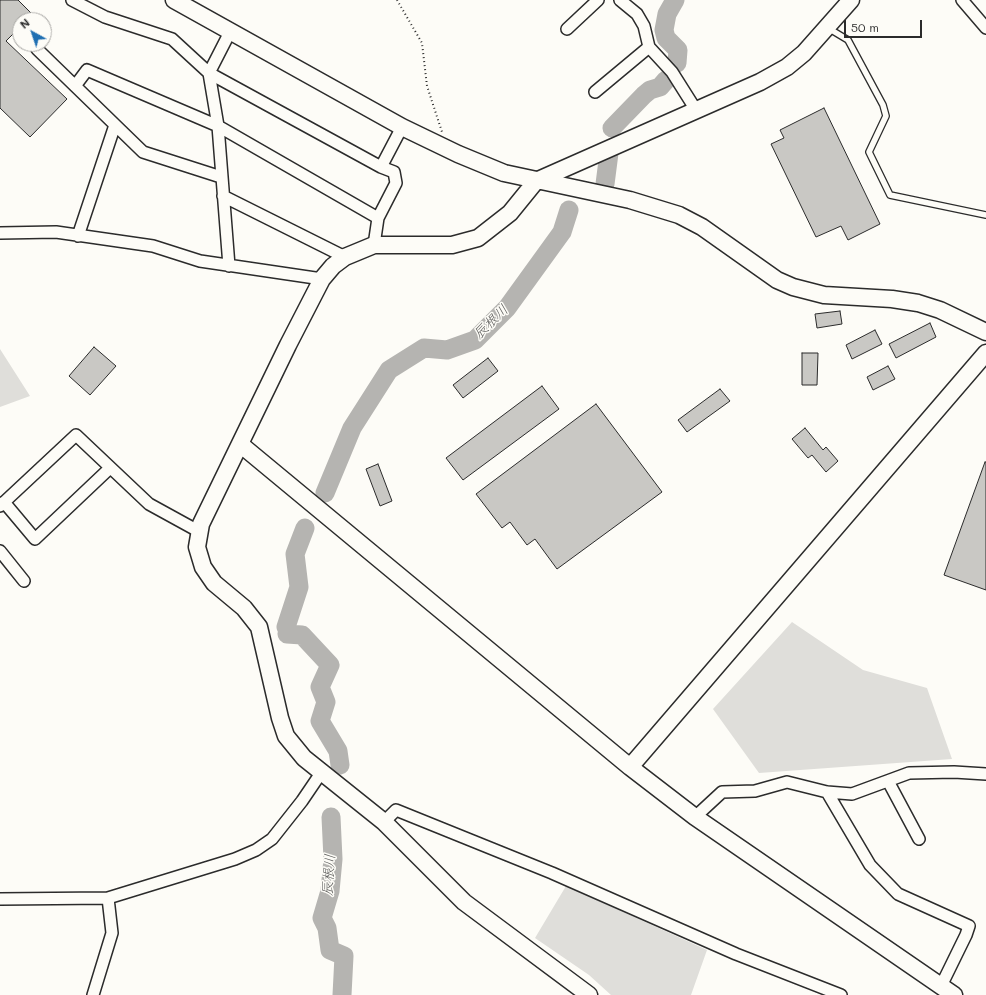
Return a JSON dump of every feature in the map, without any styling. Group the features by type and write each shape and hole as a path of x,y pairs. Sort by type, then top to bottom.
{"street":[{"path":"72,0 105,17 172,39 209,73 381,167 394,172 396,183 378,218 374,245"},
{"path":"174,0 402,127 444,148 504,173 630,200 679,215 702,227 777,280 793,287 824,295 892,299 918,303 940,310 986,332"},
{"path":"567,29 598,0"},
{"path":"620,0 637,14 644,26 649,47 672,72 696,110"},
{"path":"589,995 464,902 384,822 304,758 286,736 280,718 259,627 244,608 214,583 203,567 197,546 201,524 322,279 333,266 345,257 374,245 452,245 478,238 510,213 536,181 760,82 787,67 804,53 851,0"},
{"path":"962,0 986,28"},
{"path":"229,266 218,126 209,73 230,32"},
{"path":"596,92 649,47"},
{"path":"40,52 143,152 221,177"},
{"path":"75,86 87,70 218,126 378,218"},
{"path":"78,236 115,125"},
{"path":"381,167 402,127"},
{"path":"223,196 345,257"},
{"path":"0,233 56,232 152,246 200,261 322,279"},
{"path":"630,767 986,353"},
{"path":"110,468 35,539 2,504 76,435 149,504 200,532"},
{"path":"240,444 630,767 695,817 948,991 969,926 898,894 870,865 827,792"},
{"path":"0,551 24,581"},
{"path":"695,817 722,792 755,791 787,782 827,792 852,794 909,773 954,772 986,774"},
{"path":"0,899 108,898 235,859 256,850 272,839 302,801 321,773"},
{"path":"888,781 918,838"},
{"path":"384,822 396,810 552,873 736,954 841,995"},
{"path":"93,995 112,933 108,898"}],"lane":[{"path":"827,27 848,40 883,105 886,116 869,152 890,195 986,215"}],"path":[{"path":"397,0 422,43 427,86 443,135 444,148"}],"shaded area":[{"path":"0,349 30,396 0,407"},
{"path":"792,622 863,670 927,688 952,759 759,773 713,709"},
{"path":"566,886 707,950 691,995 611,995 589,975 535,938"}],"building":[{"path":"0,0 18,0 30,12 12,12 12,35 6,41 12,47 12,52 18,52 67,99 30,137 0,108"},
{"path":"824,108 880,224 848,240 841,226 816,237 771,144 784,138 780,130"},
{"path":"840,311 842,324 817,328 815,314"},
{"path":"930,323 936,337 896,358 889,344"},
{"path":"875,330 882,344 852,359 846,345"},
{"path":"94,347 116,366 90,395 69,376"},
{"path":"802,353 818,353 817,385 802,385"},
{"path":"488,358 498,371 463,398 453,385"},
{"path":"888,366 895,379 873,390 867,377"},
{"path":"542,386 559,409 463,480 446,458"},
{"path":"720,389 730,401 687,432 678,420"},
{"path":"596,404 662,492 557,569 535,539 527,545 510,522 502,528 476,494"},
{"path":"805,428 823,450 826,447 838,461 826,472 812,455 808,458 792,439"},
{"path":"986,462 986,590 944,575"},
{"path":"378,464 392,501 380,506 366,469"}],"waterway":[{"name":"辰根川","path":"675,0 667,14 664,30 666,38 678,50 677,63"},
{"name":"辰根川","path":"612,128 644,95 650,90 660,87 666,80"},
{"name":"辰根川","path":"605,184 609,153"},
{"name":"辰根川","path":"325,493 352,428 389,370 424,348 447,350 475,340 507,308 562,232 569,210"},
{"name":"辰根川","path":"286,627 299,587 295,554 305,528"},
{"name":"辰根川","path":"287,634 302,635 330,665 320,687 326,702 320,721 338,751 340,765"},
{"name":"辰根川","path":"331,817 333,859 330,891 322,918 327,928 330,950 344,956 342,995"}]}
